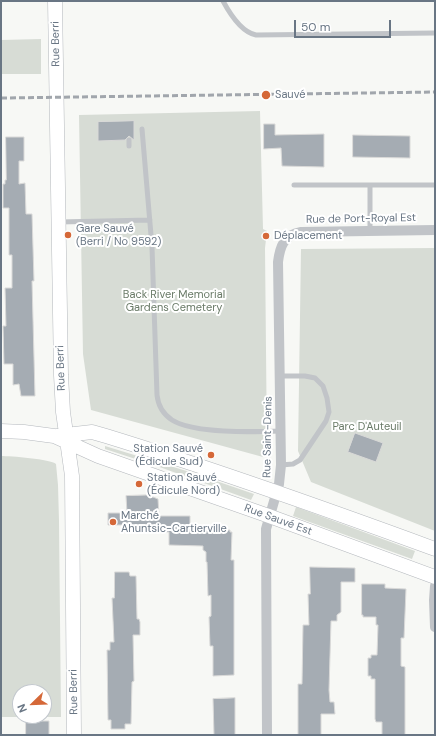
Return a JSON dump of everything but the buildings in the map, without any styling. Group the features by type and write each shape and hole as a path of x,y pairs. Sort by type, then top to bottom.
{"main road":[{"name":"Rue Berri","path":"55,1 63,438 72,486 74,735"},
{"name":"Rue Sauvé Est","path":"1,431 24,432 63,438 98,456 269,516 435,577"},
{"name":"Rue Sauvé Est","path":"63,438 92,432 201,465 435,549"}],"street":[{"name":"Rue de Port-Royal Est","path":"288,236 295,232 305,231 435,230"},
{"name":"Rue Saint-Denis","path":"267,735 266,529 280,476 281,465 278,262 280,247 288,236"},
{"path":"435,586 435,627"}],"lane":[{"path":"223,1 230,13 243,28 256,35 435,33"},
{"path":"142,129 152,247 156,395 160,409 172,421 190,428 222,431 281,431"},
{"path":"129,140 129,146"},
{"path":"294,185 435,184"},
{"path":"370,185 370,230"},
{"path":"58,222 150,220"},
{"path":"280,376 305,376 315,378 323,386 326,392 329,412 326,421 300,460 293,464 281,465"}],"green space":[{"path":"41,39 41,74 1,74 1,40"},
{"name":"Back River Memorial Gardens Cemetery","path":"260,111 263,229 267,231 265,248 267,451 263,457 91,410 83,354 79,115"},
{"name":"Parc D'Auteuil","path":"435,248 435,531 311,482 298,451 301,249"},
{"path":"105,446 193,473 254,494 251,500 105,449"},
{"path":"1,456 39,459 53,462 56,464 58,485 61,717 52,717 52,684 12,684 12,717 1,717"},
{"path":"296,507 415,551 412,559 293,516"}],"railway":[{"path":"1,98 435,92"}],"place":[{"name":"Sauvé","path":"266,95"},
{"name":"Gare Sauvé (Berri / No 9592)","path":"68,235"},
{"name":"Déplacement","path":"266,236"},
{"name":"Station Sauvé (Édicule Sud)","path":"211,455"},
{"name":"Station Sauvé (Édicule Nord)","path":"139,484"},
{"name":"Marché Ahuntsic-Cartierville","path":"113,522"}]}
